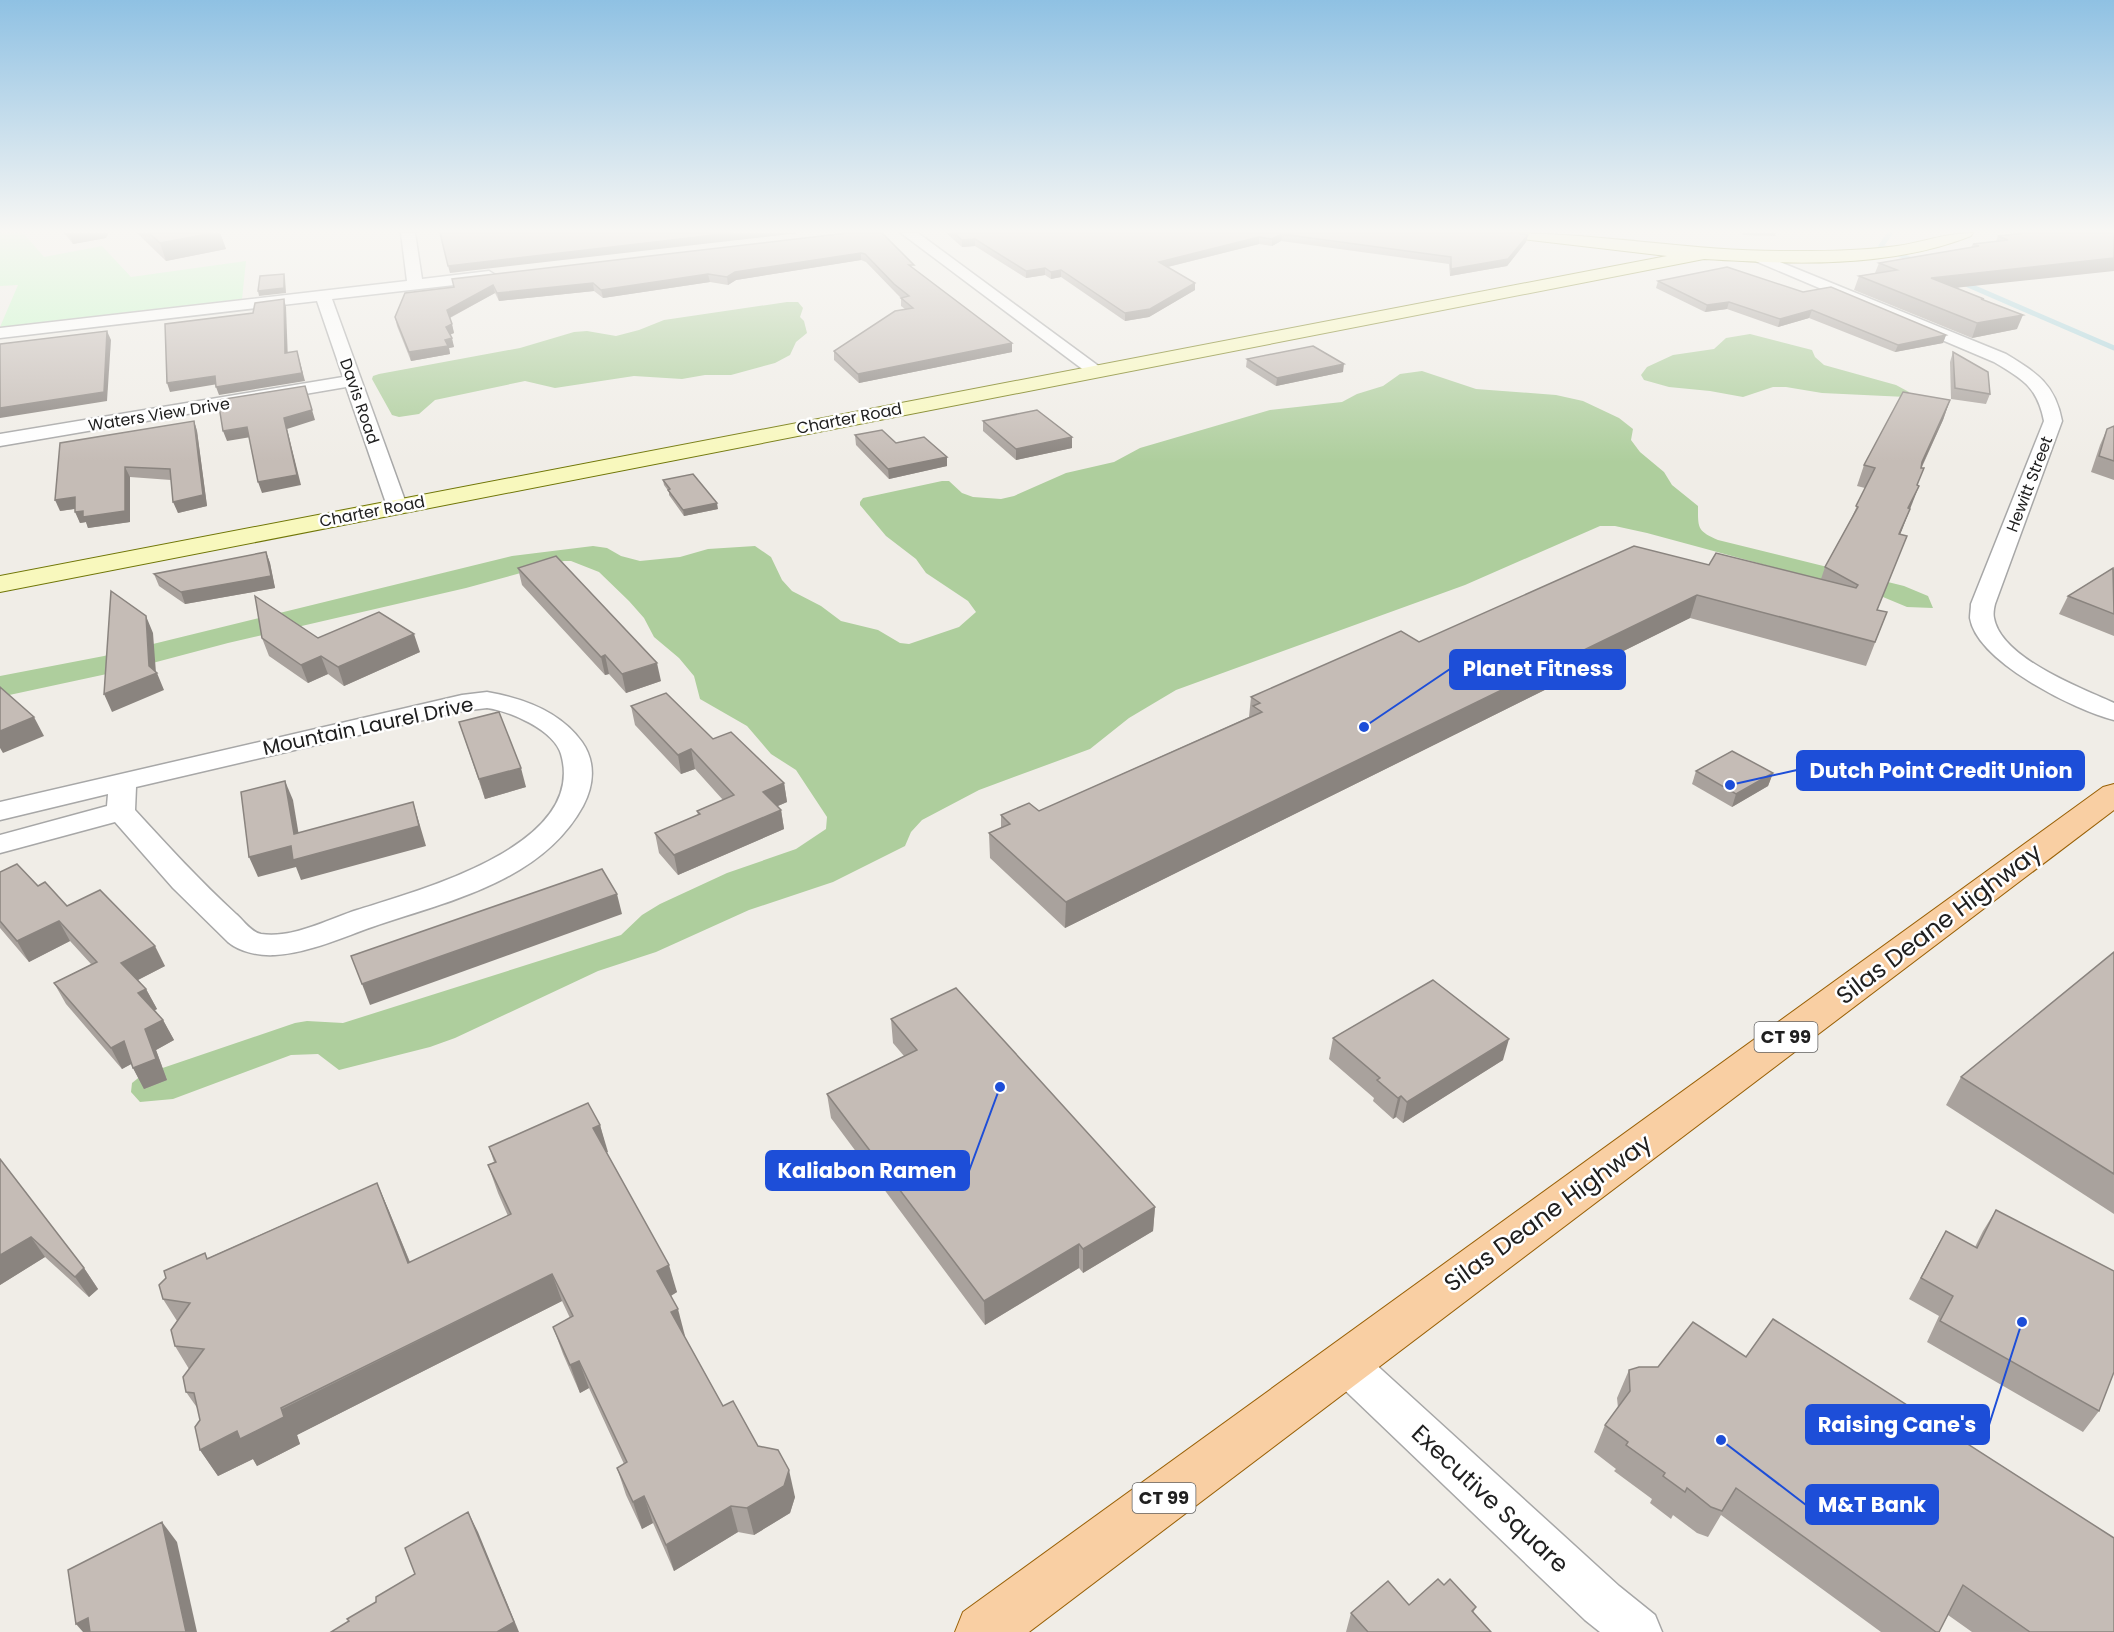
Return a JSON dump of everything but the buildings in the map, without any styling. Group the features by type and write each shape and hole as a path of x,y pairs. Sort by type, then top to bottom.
{"main road":[{"name":"Silas Deane Highway","path":"983,1632 2114,794"}],"street":[{"path":"0,333 208,309"},
{"name":"Davis Road","path":"328,309 397,506"},
{"path":"1012,309 1095,370"},
{"name":"Charter Road","path":"0,584 1414,309"},
{"name":"Hewitt Street","path":"1883,309 2000,358 2032,378 2050,400 2053,421 1983,604 1982,619 1991,637 2017,662 2052,683 2114,712"},
{"name":"Waters View Drive","path":"0,440 353,381"},
{"name":"Mountain Laurel Drive","path":"0,811 462,703 487,700 508,703 530,711 568,740 579,760 579,784 567,812 543,838 508,863 457,889 272,946 248,941 188,888 121,811"},
{"path":"0,844 121,811 122,782"},
{"name":"Executive Square","path":"1345,1363 1602,1603 1638,1632"}],"green space":[{"path":"8,309 154,309 0,327"},
{"path":"738,309 803,309 800,317 804,321 807,333 796,342 790,355 775,363 731,375 705,375 682,379 634,376 555,388 525,381 435,400 419,414 399,417 392,415 372,379 373,376 379,374 520,348 574,332 587,331 616,336 664,320"},
{"path":"1750,334 1812,350 1815,357 1824,365 1896,385 1909,392 1906,397 1822,393 1773,387 1743,397 1669,387 1644,380 1641,375 1647,367 1673,355 1714,349 1726,338"},
{"path":"1422,371 1476,389 1556,395 1583,401 1619,418 1633,429 1631,440 1640,452 1664,472 1672,485 1698,506 1700,528 1706,534 1718,540 1904,586 1928,596 1933,608 1907,607 1883,597 1647,533 1615,526 1600,526 1465,585 1176,690 1129,718 1090,749 979,790 922,820 911,832 905,846 833,882 749,910 656,952 598,971 455,1038 430,1047 339,1070 318,1054 291,1055 173,1099 140,1102 131,1092 132,1083 142,1075 295,1023 307,1021 343,1023 621,935 642,915 660,904 727,873 796,849 826,829 827,817 796,770 771,754 747,726 700,699 694,676 679,658 654,637 644,618 629,601 599,572 571,561 466,588 228,643 130,669 0,697 0,676 104,656 512,556 593,546 607,548 621,556 640,561 680,557 708,549 755,546 771,557 782,580 792,591 821,606 841,621 878,630 900,643 909,644 959,627 976,612 968,601 926,573 916,559 886,536 860,505 863,498 949,481 962,493 973,497 1001,499 1014,496 1066,473 1114,462 1140,448 1270,410 1342,402 1357,394 1383,386 1400,374"}],"waterway":[{"path":"2024,309 2114,348"}],"place":[{"name":"Planet Fitness","path":"1364,727"},
{"name":"Dutch Point Credit Union","path":"1730,785"},
{"name":"Kaliabon Ramen","path":"1000,1087"},
{"name":"Raising Cane's","path":"2022,1322"},
{"name":"M&T Bank","path":"1721,1440"}]}
